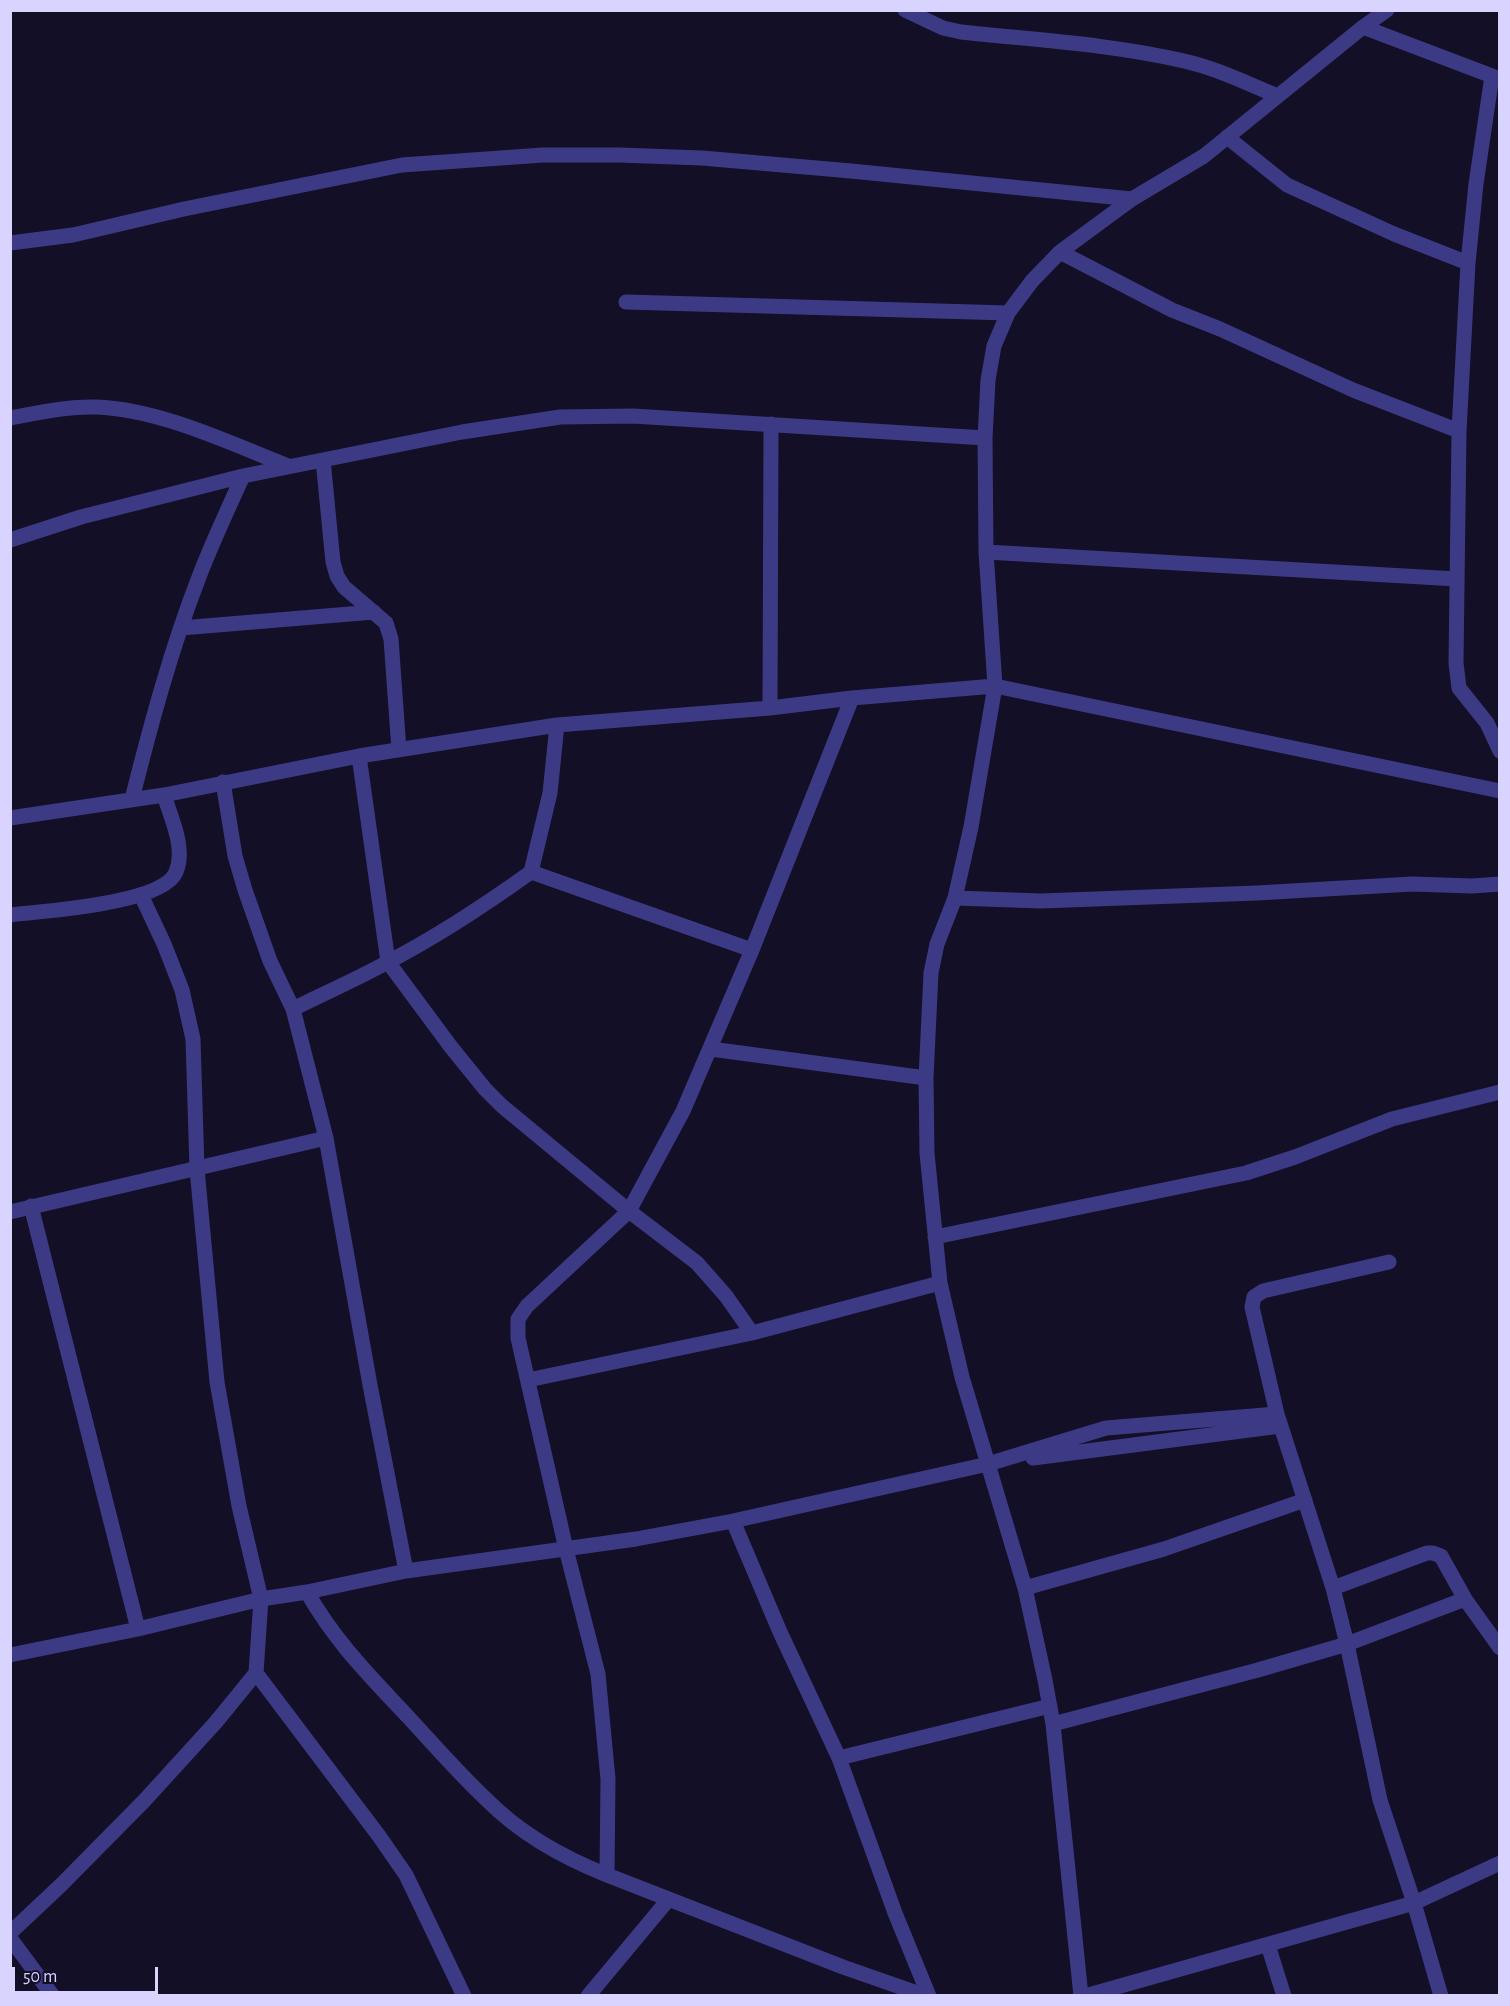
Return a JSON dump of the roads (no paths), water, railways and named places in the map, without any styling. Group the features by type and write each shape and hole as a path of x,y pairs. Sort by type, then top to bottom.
{"street":[{"path":"905,10 933,24 961,32 1115,49 1186,61 1278,96"},
{"path":"1387,10 1204,156 1132,199 1060,252 1032,280 1008,313 994,346 990,368 985,438 986,552 994,686 971,827 955,898 937,944 932,973 926,1078 927,1153 940,1283 962,1377 1024,1588 1050,1706 1083,1995 1414,1903 1500,1863"},
{"path":"1363,27 1496,77 1476,184 1468,263 1459,431 1456,663 1460,688 1487,723 1500,751"},
{"path":"1227,137 1287,185 1394,234 1468,263"},
{"path":"10,243 73,235 184,209 402,165 543,155 702,158 1132,199"},
{"path":"1060,252 1172,310 1221,329 1353,390 1459,431"},
{"path":"626,302 1008,313"},
{"path":"10,418 76,408 96,407 127,411 204,432 288,466"},
{"path":"10,540 81,517 243,476 462,432 560,417 633,416 985,438"},
{"path":"770,708 771,424"},
{"path":"323,460 333,562 338,576 344,588 386,623 391,639 399,750"},
{"path":"132,799 166,672 181,628 200,575 243,476"},
{"path":"986,552 1457,579"},
{"path":"181,628 374,612"},
{"path":"10,818 164,795 359,756 557,725 770,708 852,698 994,686 1500,791"},
{"path":"607,1875 608,1779 598,1674 566,1549 518,1338 518,1319 527,1306 629,1211 683,1111 752,950 852,698"},
{"path":"293,1009 388,962 484,906 531,872 550,793 557,725"},
{"path":"359,756 388,962 451,1047 493,1097 520,1122 629,1211 697,1263 726,1296 752,1333"},
{"path":"223,782 236,856 245,890 270,961 293,1009 326,1138 406,1571"},
{"path":"10,915 99,904 141,895 166,883 176,873 178,840 164,795"},
{"path":"531,872 752,950"},
{"path":"955,898 1041,901 1257,893 1412,884 1472,886 1500,884"},
{"path":"10,1933 144,1801 216,1722 256,1673 261,1599 239,1506 217,1382 197,1169 193,1039 182,990 141,895"},
{"path":"711,1049 926,1078"},
{"path":"935,1237 1246,1173 1295,1157 1392,1119 1500,1092"},
{"path":"10,1212 326,1138"},
{"path":"31,1206 138,1629"},
{"path":"1389,1262 1263,1291 1254,1297 1252,1307 1279,1420 1333,1588 1380,1800 1441,1995"},
{"path":"528,1380 752,1333 940,1283"},
{"path":"10,1655 138,1629 261,1599 308,1592 406,1571 636,1539 733,1521 988,1464 1106,1428 1279,1420"},
{"path":"1024,1588 1164,1549 1305,1500"},
{"path":"733,1521 780,1632 839,1758 895,1913 928,1995"},
{"path":"1333,1588 1427,1553 1433,1553 1441,1556 1465,1599 1500,1648"},
{"path":"308,1592 323,1620 356,1663 489,1803 528,1834 580,1864 668,1900 843,1967 928,1995"},
{"path":"1053,1724 1347,1644 1465,1599"},
{"path":"256,1673 380,1836 406,1875 464,1995"},
{"path":"839,1758 1050,1706"},
{"path":"588,1995 668,1900"},
{"path":"10,1938 53,1995"},
{"path":"1268,1945 1284,1995"}]}
